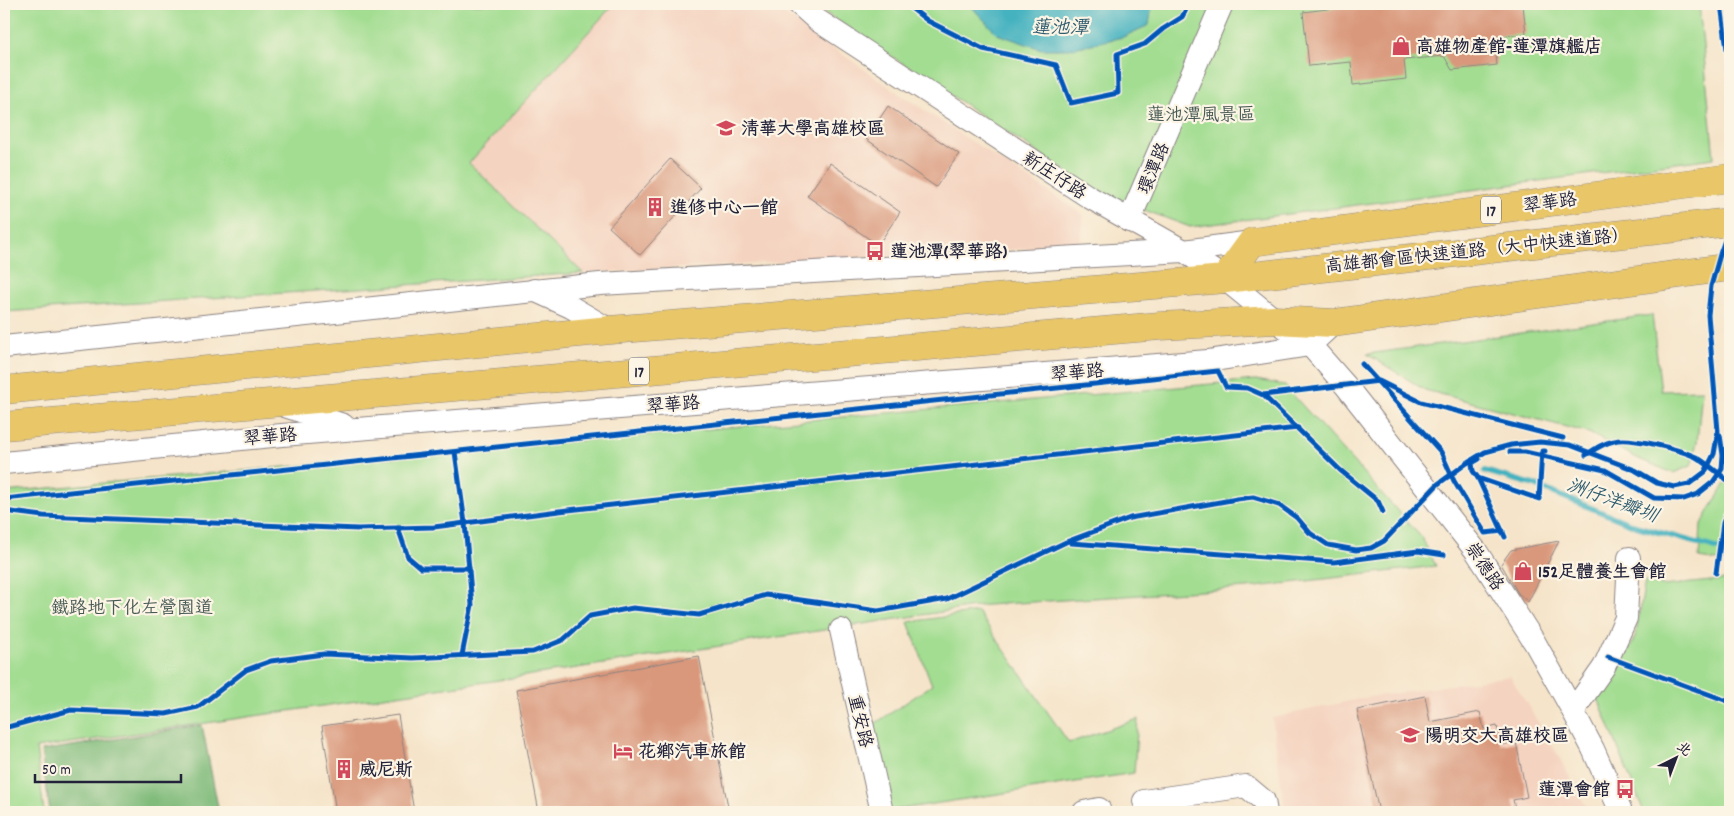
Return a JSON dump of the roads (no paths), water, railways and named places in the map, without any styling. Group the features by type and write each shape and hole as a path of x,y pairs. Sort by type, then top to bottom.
{"main road":[{"name":"翠華路","path":"1252,242 1730,178"},
{"name":"高雄都會區快速道路（大中快速道路）","path":"1224,279 1730,222"},
{"path":"4,390 610,330 1224,279 1252,242"},
{"name":"翠華路","path":"4,426 1140,328 1275,320 1334,323 1730,267"}],"street":[{"name":"新庄仔路","path":"799,4 817,20 1089,198 1184,251 1310,345"},
{"name":"環潭路","path":"1129,221 1222,4"},
{"name":"翠華路","path":"4,347 600,284 1184,251 1252,242"},
{"path":"537,338 600,284"},
{"path":"533,290 571,307 610,330"},
{"path":"1310,345 1334,323"},
{"name":"翠華路","path":"4,463 282,435 1175,364 1208,361 1310,345"},
{"name":"崇德路","path":"1310,345 1346,386 1476,551 1535,643 1573,711 1593,749 1621,812"},
{"path":"282,435 346,396"},
{"path":"273,403 355,429"},
{"path":"1573,711 1604,667 1626,618 1629,558"},
{"name":"重安路","path":"841,630 882,812"},
{"path":"1144,801 1246,786 1264,801 1266,812"}],"water":[{"name":"蓮池潭","path":"969,4 1151,4 1152,6 1149,25 1123,37 1069,49 1041,49 997,34"}],"waterway":[{"name":"洲仔洋瓣圳","path":"1485,471 1534,485 1636,526 1730,552"}],"place":[{"name":"高雄物產館-蓮潭旗艦店","path":"1401,46"},
{"name":"清華大學高雄校區","path":"726,128"},
{"name":"進修中心一館","path":"655,207"},
{"name":"蓮池潭(翠華路)","path":"875,251"},
{"name":"152足體養生會館","path":"1523,571"},
{"name":"陽明交大高雄校區","path":"1410,735"},
{"name":"花鄉汽車旅館","path":"623,751"},
{"name":"威尼斯","path":"344,769"},
{"name":"蓮潭會館","path":"1625,789"}],"park label":[{"name":"蓮池潭風景區","path":"1201,114"},
{"name":"鐵路地下化左營園道","path":"132,607"}]}
